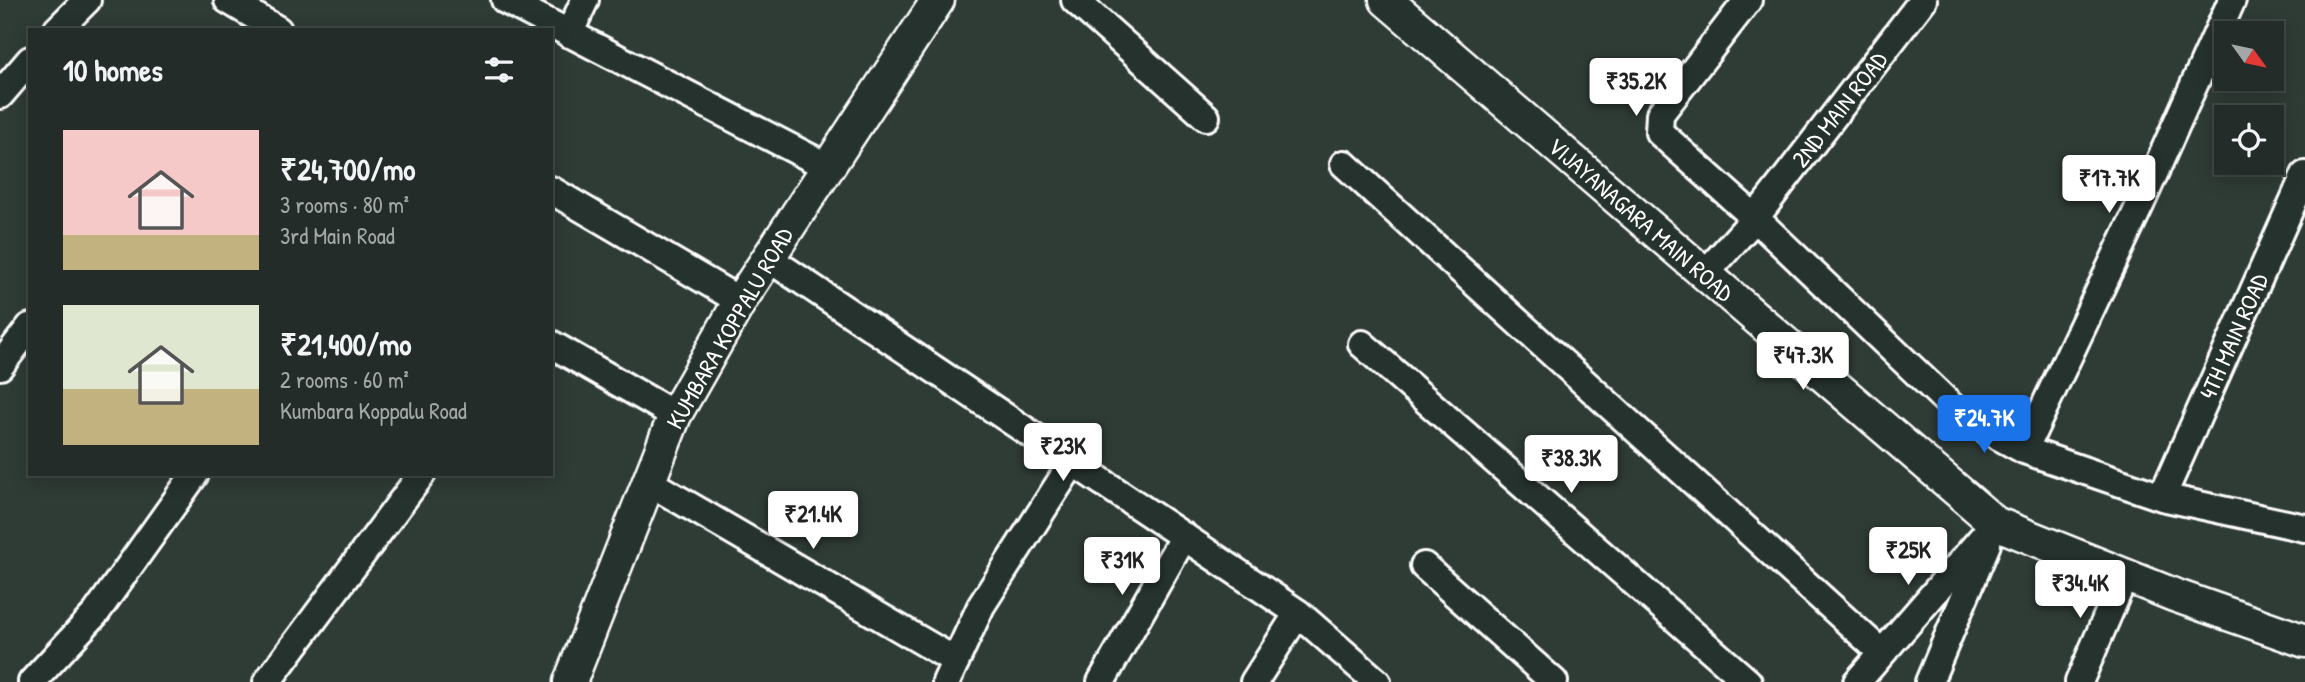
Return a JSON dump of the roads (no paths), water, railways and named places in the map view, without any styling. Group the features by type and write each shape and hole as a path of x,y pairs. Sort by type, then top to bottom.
{"street":[{"path":"59,28 87,0"},
{"path":"228,0 275,28"},
{"path":"505,0 828,167"},
{"path":"569,34 585,0"},
{"name":"KUMBARA KOPPALU ROAD","path":"570,682 675,415 740,301 937,0"},
{"path":"1075,0 1206,117"},
{"name":"VIJAYANAGARA MAIN ROAD","path":"1386,0 1996,523 2174,595 2305,641"},
{"path":"1748,0 1660,114 1659,132 1755,218 1963,417 2025,450 2162,497 2305,528"},
{"name":"2ND MAIN ROAD","path":"1705,274 1755,218 1923,0"},
{"path":"2025,450 2141,203 2232,0"},
{"path":"0,95 28,62"},
{"path":"1344,164 1882,653"},
{"name":"4TH MAIN ROAD","path":"2162,497 2305,175"},
{"path":"553,191 740,301"},
{"path":"768,258 1298,613 1377,682"},
{"path":"0,366 28,330"},
{"path":"1362,344 1748,682"},
{"path":"553,345 675,415"},
{"path":"647,481 951,671 981,607 1073,462"},
{"path":"32,682 96,612 194,476"},
{"path":"267,682 421,476"},
{"path":"1857,682 1996,523"},
{"path":"1929,682 1996,523"},
{"path":"1101,682 1184,536"},
{"path":"1424,566 1554,682"},
{"path":"2079,682 2124,575"},
{"path":"1254,682 1298,613"}]}
